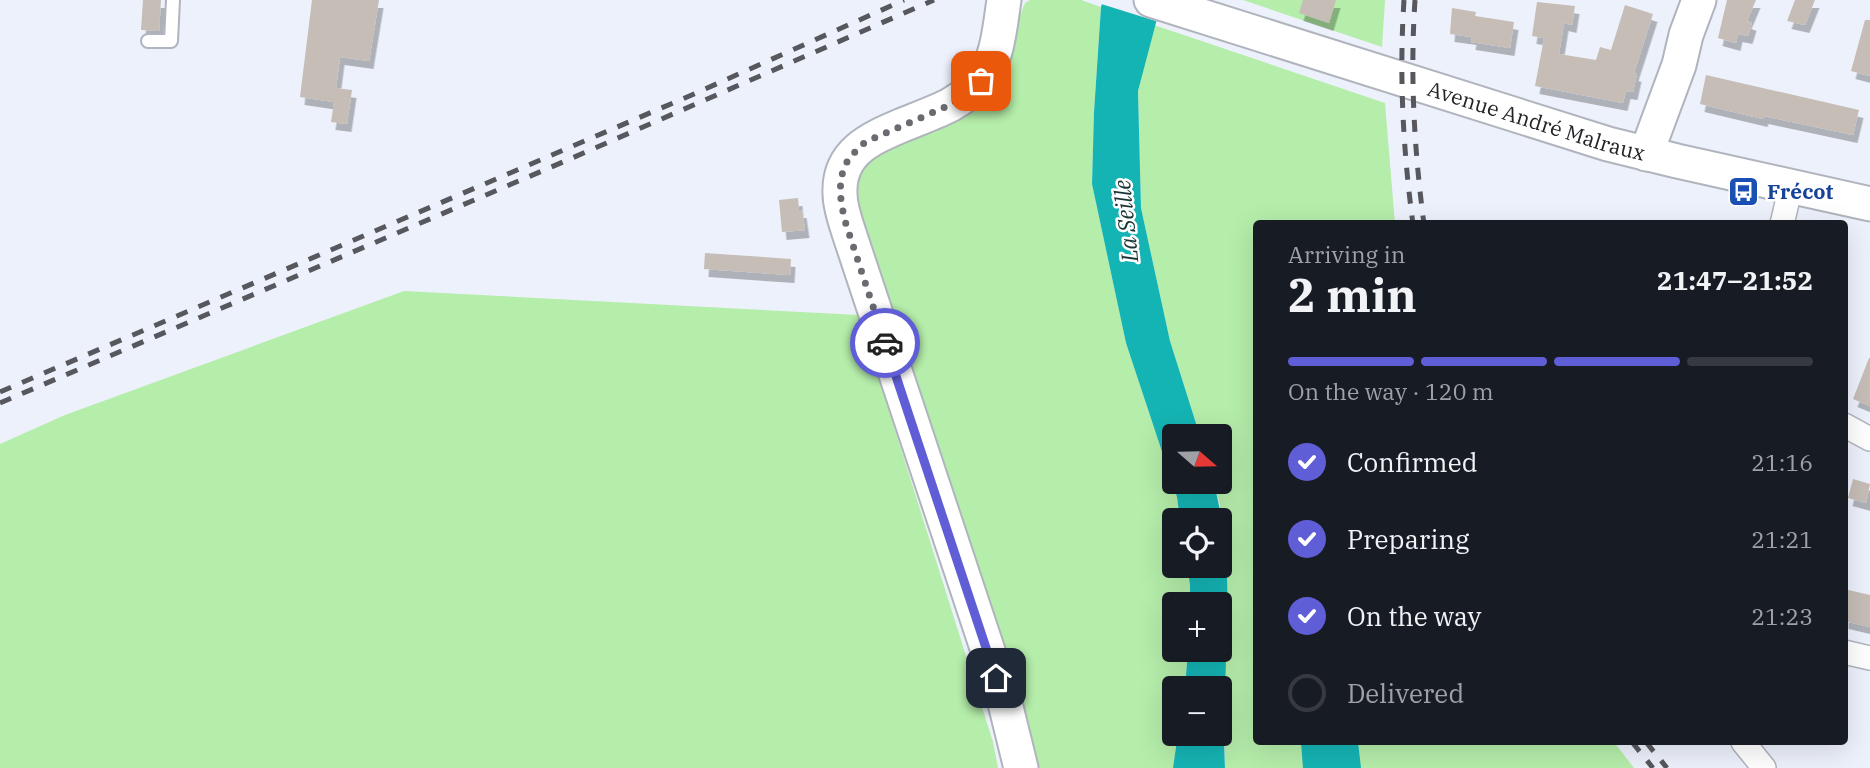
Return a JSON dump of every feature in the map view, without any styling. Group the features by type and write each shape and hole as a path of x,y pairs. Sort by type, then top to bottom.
{"street":[{"path":"1004,0 995,50 981,81 950,105 865,142 844,167 840,193 850,236 1003,699 1021,768"},
{"name":"Avenue André Malraux","path":"1151,0 1608,144 1870,204"},
{"path":"1646,154 1679,65 1686,35 1699,0"},
{"path":"1783,220 1791,186"},
{"path":"1848,427 1870,439"},
{"path":"1848,653 1870,658"},
{"path":"1745,745 1764,768"}],"lane":[{"path":"148,41 170,41 173,0"}],"green space":[{"path":"1030,0 1081,0 1101,7 1092,184 1126,343 1162,452 1162,494 1176,494 1177,497 1178,508 1162,508 1162,578 1189,578 1190,585 1190,592 1162,592 1162,662 1187,662 1186,676 1162,676 1162,746 1176,746 1173,768 1029,768 849,200 852,174 1009,42 1025,3"},
{"path":"1243,0 1385,0 1382,47"},
{"path":"1154,25 1385,103 1395,220 1253,220 1253,745 1616,745 1634,768 1225,768 1225,746 1232,746 1232,676 1223,676 1223,662 1232,662 1232,592 1222,592 1221,578 1232,578 1232,508 1220,508 1217,494 1232,494 1232,424 1196,424 1170,341 1141,208 1138,91"},
{"path":"404,291 859,315 993,742 998,768 0,768 0,444 65,415"}],"water":[{"name":"La Seille","path":"1103,0 1162,0 1138,91 1141,208 1170,341 1196,424 1162,424 1162,452 1126,343 1092,184"},
{"path":"1176,494 1216,494 1219,508 1178,508"},
{"path":"1189,578 1227,578 1227,592 1190,592"},
{"path":"1187,662 1226,662 1226,676 1186,676"},
{"path":"1301,745 1358,745 1361,768 1303,768"},
{"path":"1176,746 1224,746 1225,768 1173,768"}],"pier":[{"path":"1099,0 1165,0 1159,22 1098,3"}],"building":[{"path":"143,0 161,0 159,31 141,30"},
{"path":"312,0 379,0 369,61 340,57 336,88 352,90 347,124 331,122 334,102 300,97"},
{"path":"1303,0 1336,0 1329,23 1299,13"},
{"path":"1727,0 1756,0 1747,21 1752,23 1748,36 1738,34 1736,43 1718,38"},
{"path":"1795,0 1815,0 1805,25 1787,21"},
{"path":"1537,2 1575,6 1572,25 1564,23 1559,54 1596,60 1600,47 1611,50 1625,5 1653,14 1634,73 1637,74 1633,92 1626,91 1623,103 1535,86 1544,38 1532,36"},
{"path":"1452,8 1476,12 1475,16 1514,22 1510,48 1471,42 1472,37 1450,34"},
{"path":"1865,20 1870,20 1870,76 1851,71"},
{"path":"1706,75 1859,110 1853,135 1764,116 1763,119 1700,104"},
{"path":"798,198 805,230 782,232 779,200"},
{"path":"705,253 791,259 790,275 704,269"},
{"path":"1870,358 1870,406 1853,399"},
{"path":"1853,479 1870,484 1866,503 1848,498"},
{"path":"1848,590 1870,595 1870,627 1848,622"}],"railway":[{"path":"0,392 694,94 904,0"},
{"path":"0,403 934,0"},
{"path":"1404,0 1403,112 1413,220"},
{"path":"1415,0 1414,112 1424,220"},
{"path":"1634,745 1653,768"},
{"path":"1648,745 1667,768"}],"way so far":[{"path":"885,343 844,218 840,193 844,167 865,142 950,105 981,81"}],"place":[{"name":"Frécot","path":"1744,191"}],"route":[{"path":"885,343 996,678"}]}
